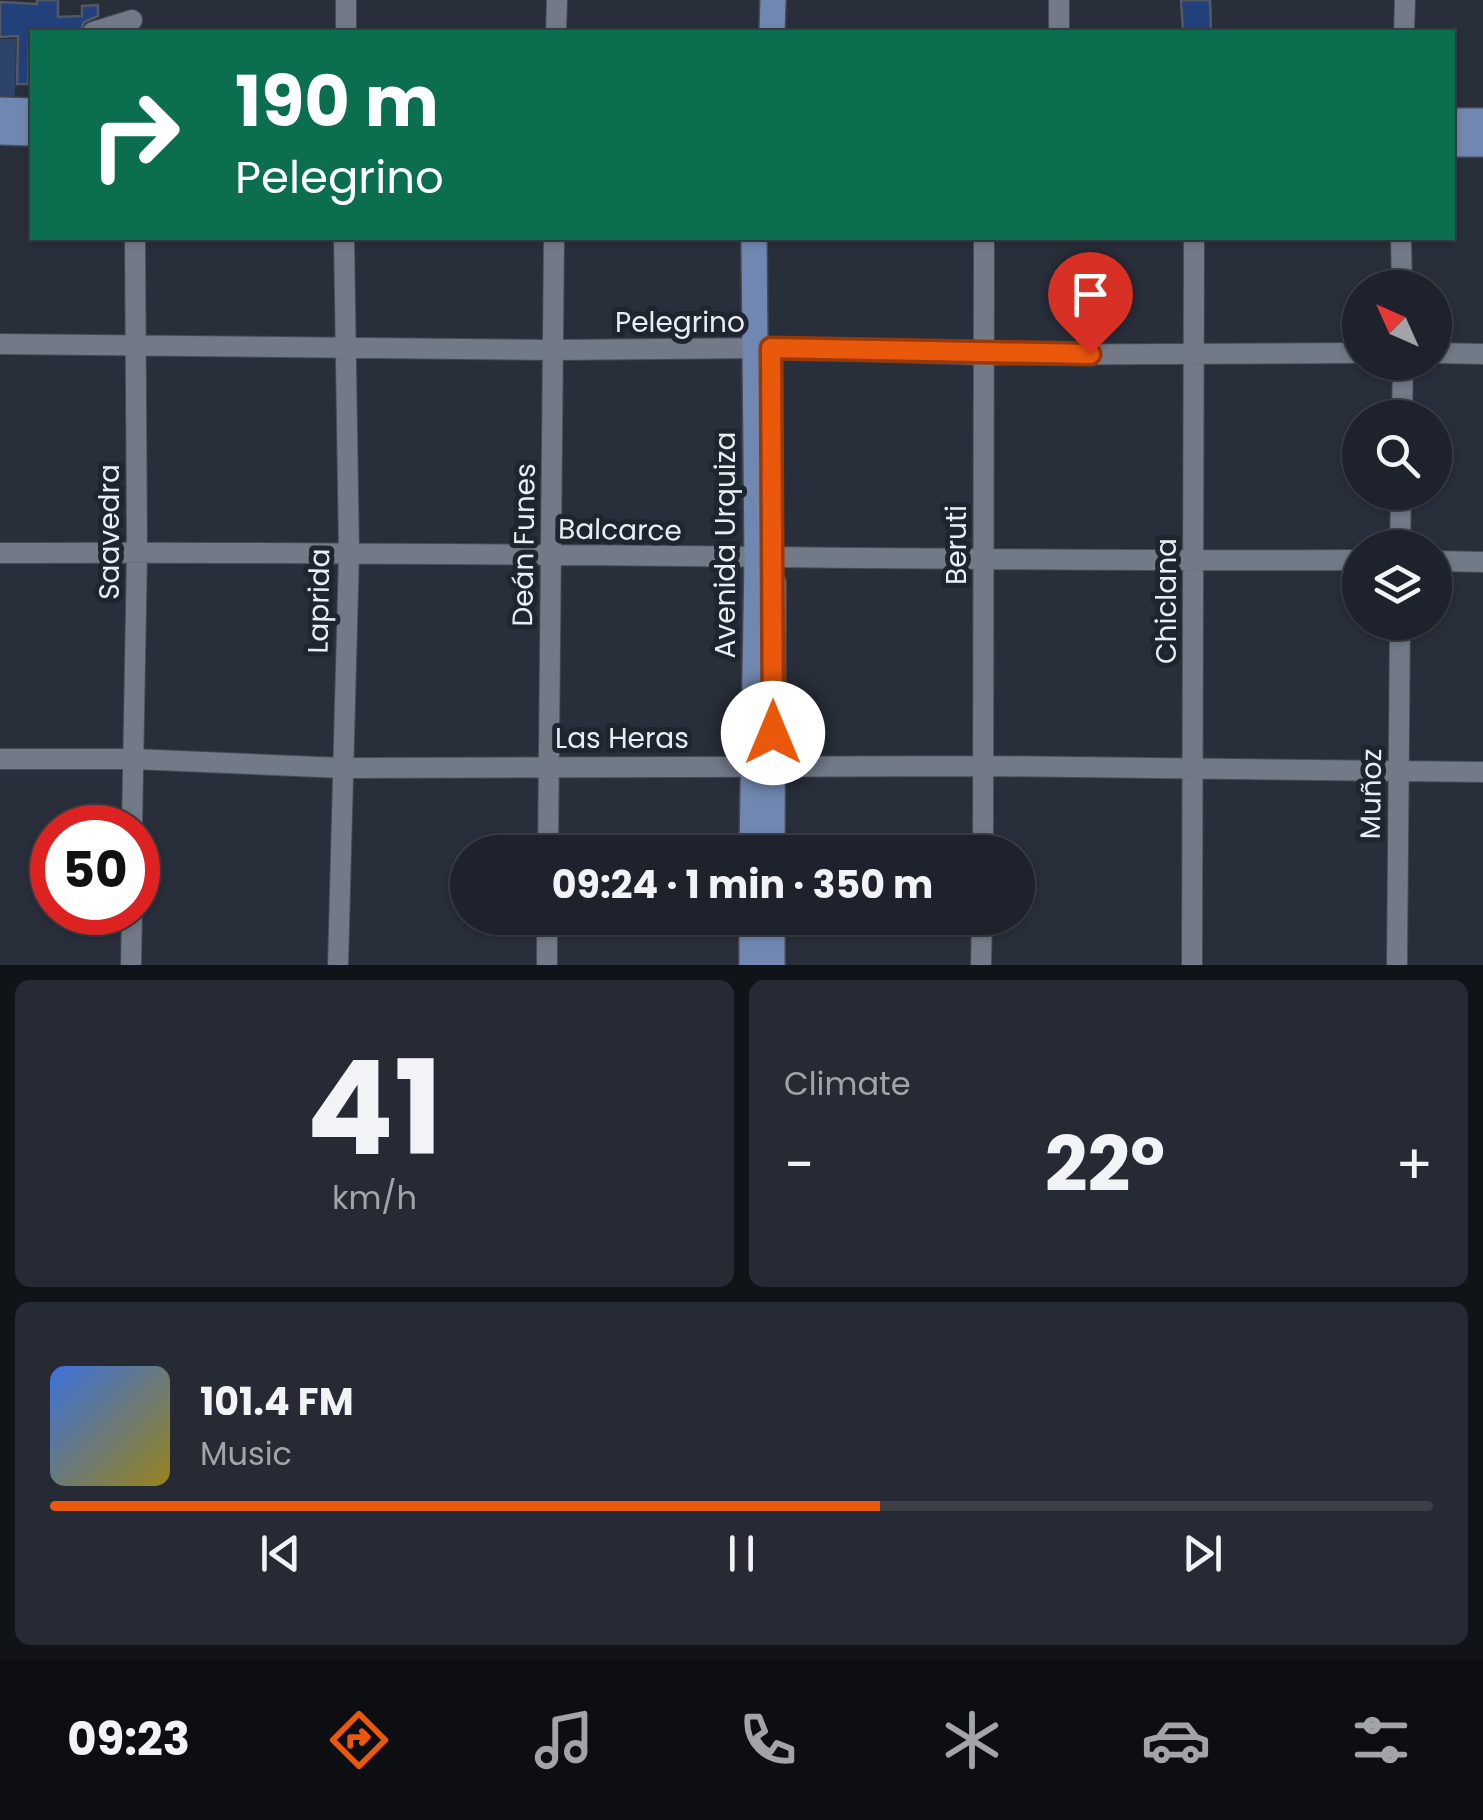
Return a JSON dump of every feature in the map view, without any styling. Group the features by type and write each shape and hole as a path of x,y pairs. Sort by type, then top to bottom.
{"main road":[{"path":"757,30 758,0"},
{"path":"772,30 773,0"},
{"path":"0,110 30,111"},
{"path":"1455,120 1483,121"},
{"path":"0,132 30,132"},
{"path":"1455,144 1483,144"},
{"name":"Avenida Urquiza","path":"754,240 763,349 765,560 763,767 754,835"},
{"path":"763,349 769,240"},
{"path":"763,767 770,835"},
{"path":"752,935 752,965"},
{"path":"772,935 772,965"}],"street":[{"path":"346,0 346,30"},
{"path":"556,0 556,30"},
{"path":"1059,0 1059,30"},
{"path":"1404,0 1404,30"},
{"path":"99,30 132,18"},
{"name":"Saavedra","path":"132,805 137,552 134,240"},
{"name":"Laprida","path":"338,965 348,552 344,240"},
{"name":"Deán Funes","path":"548,835 554,240"},
{"name":"Beruti","path":"983,835 984,240"},
{"name":"Chiclana","path":"1192,965 1194,240"},
{"path":"1401,240 1402,270"},
{"name":"Pelegrino","path":"0,344 763,349 986,355 1342,353"},
{"path":"1452,353 1483,354"},
{"name":"Balcarce","path":"0,553 348,552 983,562 1342,560"},
{"path":"1452,561 1483,562"},
{"name":"Muñoz","path":"1397,965 1400,640"},
{"name":"Las Heras","path":"0,759 343,768 985,766 1483,772"},
{"path":"131,965 132,935"},
{"path":"546,965 547,935"},
{"path":"981,965 982,935"}],"shaded area":[{"path":"0,39 16,39 15,96 0,96"}],"building":[{"path":"37,0 58,0 58,17 82,16 82,6 98,5 98,16 84,22 81,30 30,30 28,84 17,84 18,36 0,37 0,2 37,4"},
{"path":"1181,0 1210,0 1211,30 1183,30"}],"route":[{"path":"773,733 771,348 1090,354"}]}
